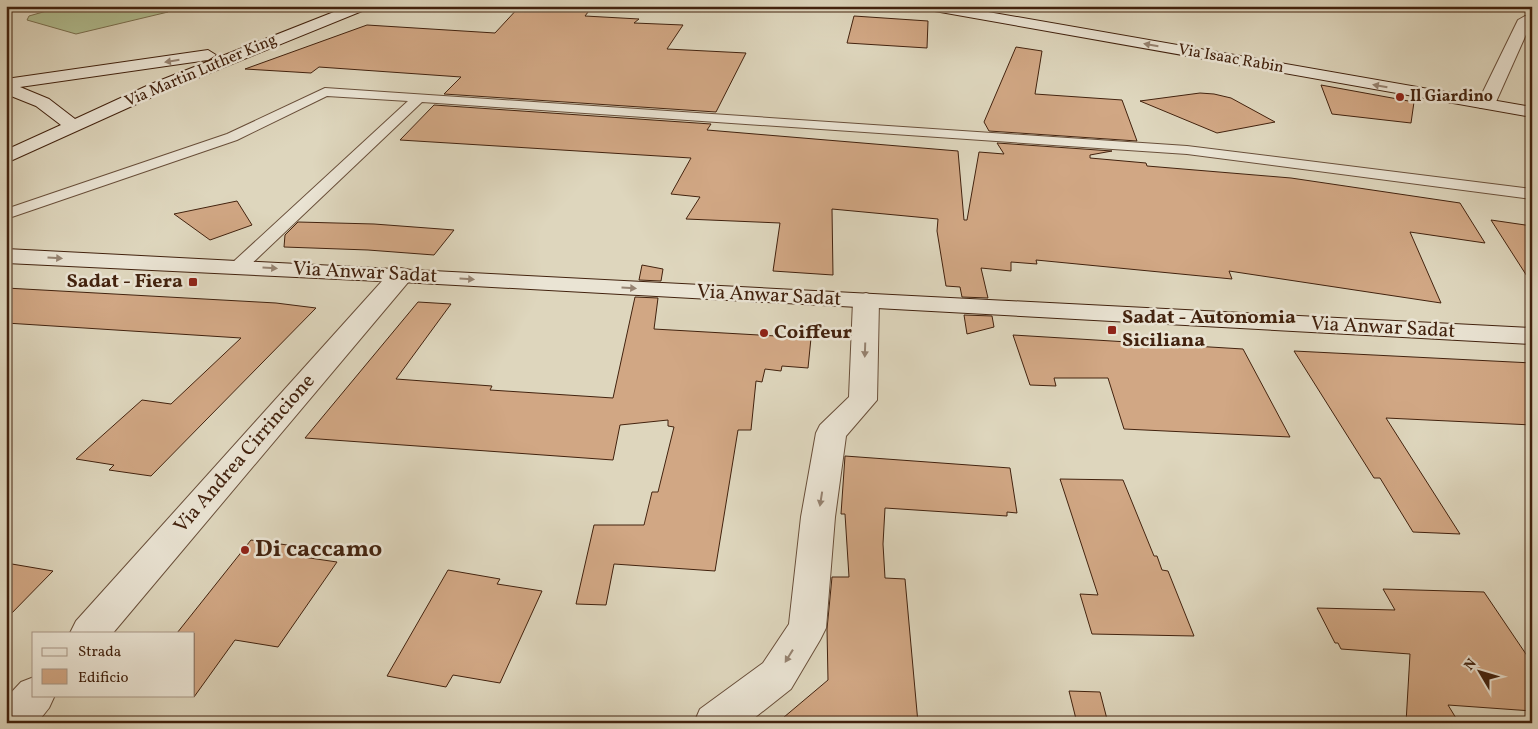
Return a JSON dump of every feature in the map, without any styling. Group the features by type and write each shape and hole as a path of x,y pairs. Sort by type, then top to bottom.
{"street":[{"name":"Via Martin Luther King","path":"42,142 157,88 362,6"},
{"name":"Via Isaac Rabin","path":"930,6 1532,112"},
{"path":"1486,104 1525,20"},
{"path":"6,87 254,48"},
{"path":"6,87 100,88"},
{"path":"6,87 41,100 74,127"},
{"path":"119,88 157,88"},
{"path":"6,157 42,142"},
{"path":"6,167 42,142"},
{"name":"Via Anwar Sadat","path":"6,256 401,275 1532,336"},
{"name":"Via Andrea Cirrincione","path":"90,632 401,275"},
{"path":"715,723 777,676 807,628 818,517 832,433 863,400 866,301"},
{"path":"11,723 34,696"}],"lane":[{"path":"6,214 232,137 324,92 1186,150 1532,194"},
{"path":"238,267 419,98"}],"green space":[{"path":"64,6 156,6 168,12 76,34 27,20 29,16"}],"building":[{"path":"520,6 592,7 585,16 639,19 634,23 683,25 667,49 746,53 716,112 444,94 461,77 319,67 311,73 245,69 367,25 495,33"},
{"path":"854,16 928,21 927,48 847,43"},
{"path":"1016,47 1042,51 1035,94 1122,100 1137,141 989,131 984,122"},
{"path":"1321,85 1414,102 1411,123 1332,114"},
{"path":"1200,93 1231,98 1275,122 1217,133 1140,101"},
{"path":"434,105 711,124 707,130 958,151 964,220 967,220 979,152 1004,154 997,143 1112,151 1090,155 1090,158 1146,163 1147,166 1291,178 1460,203 1485,243 1410,232 1441,303 1229,271 1232,279 1036,260 1037,264 1011,262 1011,271 981,268 988,298 962,297 960,287 946,286 937,231 938,219 832,209 833,275 773,271 780,223 686,219 700,197 671,194 691,158 400,140"},
{"path":"237,201 252,225 210,240 174,214"},
{"path":"1491,220 1532,226 1532,284"},
{"path":"298,222 374,224 454,230 434,255 284,247 285,235"},
{"path":"642,265 663,269 661,281 639,280"},
{"path":"6,288 276,303 316,308 151,476 109,470 114,465 76,459 142,400 171,404 241,338 6,323"},
{"path":"635,297 658,298 654,329 811,338 808,368 782,366 781,371 765,369 762,382 756,381 751,430 738,430 715,571 614,564 606,605 576,604 594,525 644,525 652,492 658,492 674,427 668,426 668,420 620,425 613,460 305,438 418,302 451,304 396,379 492,386 490,390 613,398"},
{"path":"964,315 992,316 994,327 967,334"},
{"path":"1013,335 1243,349 1290,437 1124,429 1108,378 1054,378 1056,386 1030,385"},
{"path":"1294,351 1532,363 1532,425 1386,418 1460,534 1413,532 1380,478 1374,478"},
{"path":"845,456 1010,468 1017,513 1007,512 1007,516 885,508 883,544 885,578 905,579 918,723 777,723 828,680 827,629 832,577 849,577 845,514 841,514"},
{"path":"1060,479 1123,480 1154,556 1157,556 1162,570 1168,571 1194,636 1092,634 1080,594 1098,595"},
{"path":"251,540 302,547 296,556 337,562 278,647 235,640 195,696 195,632 178,632"},
{"path":"6,563 53,571 6,619"},
{"path":"448,570 500,579 497,584 542,591 500,683 453,675 446,687 387,676"},
{"path":"1383,589 1484,592 1532,663 1532,711 1448,705 1459,723 1406,723 1410,654 1341,649 1338,643 1335,643 1317,608 1395,610"},
{"path":"1069,691 1100,692 1108,723 1077,723"}],"place":[{"name":"Il Giardino","path":"1400,97"},
{"name":"Sadat - Fiera","path":"193,282"},
{"name":"Sadat - Autonomia Siciliana","path":"1112,330"},
{"name":"Coiffeur","path":"764,333"},
{"name":"Di caccamo","path":"245,550"}]}
